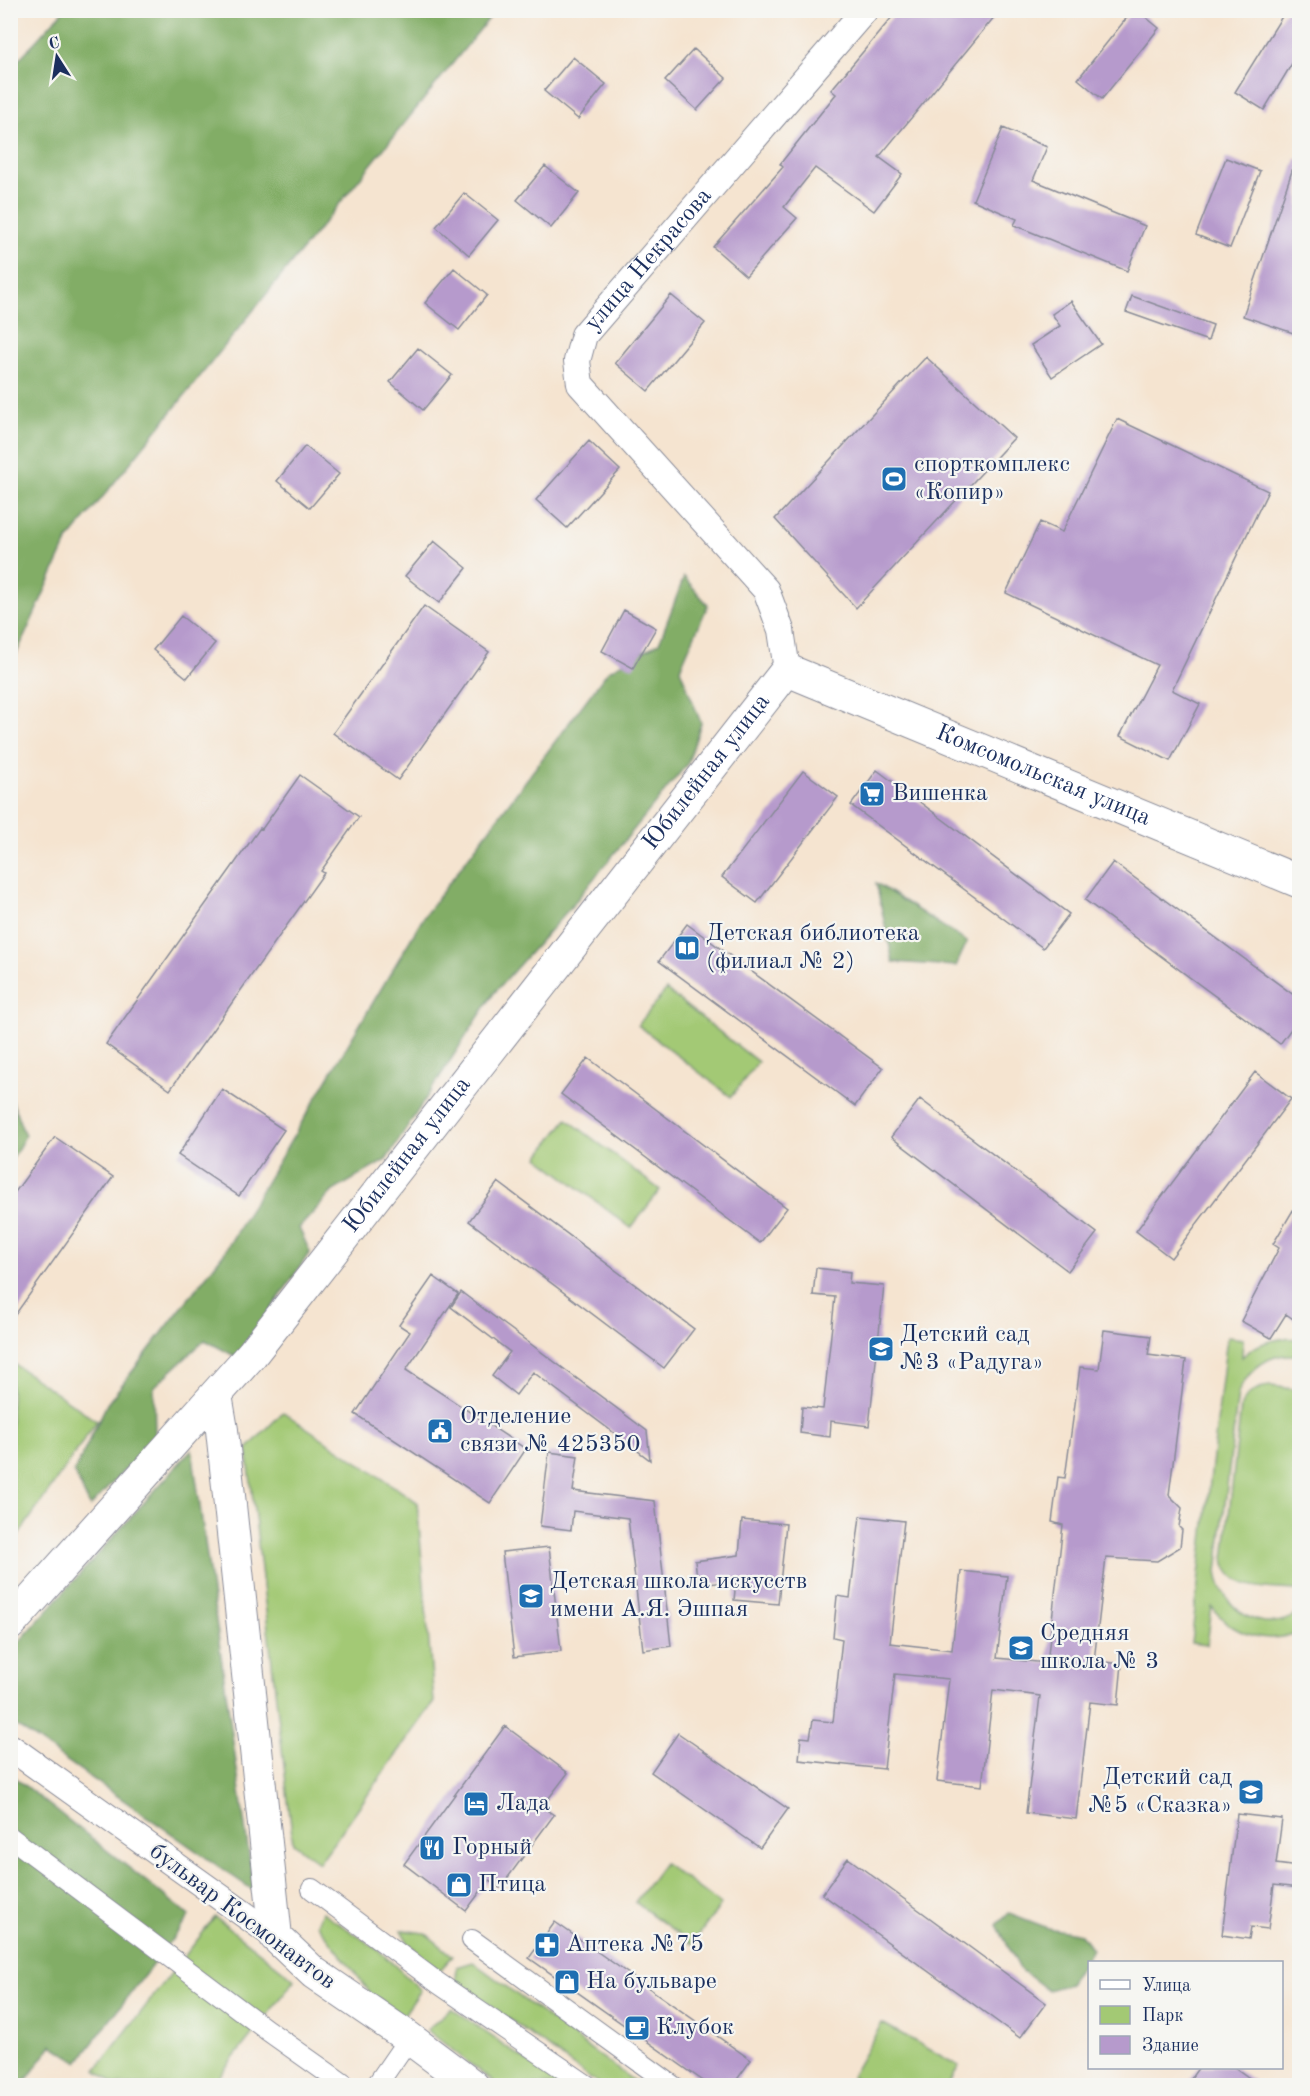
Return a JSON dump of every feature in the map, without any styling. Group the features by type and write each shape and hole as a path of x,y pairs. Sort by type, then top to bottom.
{"street":[{"name":"улица Некрасова","path":"787,670 781,630 766,590 580,384 578,361 584,335 865,10"},
{"name":"Комсомольская улица","path":"787,670 1299,882"},
{"name":"Юбилейная улица","path":"10,1624 252,1354 787,670"},
{"path":"216,1395 222,1430 276,1937"},
{"name":"бульвар Космонавтов","path":"10,1747 276,1937 314,1973 473,2085"},
{"path":"10,1837 267,2030 346,2085"},
{"path":"312,1889 438,1983 588,2085"},
{"path":"472,1940 673,2085"},
{"path":"376,2085 409,2038"}],"green space":[{"path":"64,10 495,11 68,540 11,666 11,68"},
{"path":"684,577 708,605 680,669 701,723 688,763 570,908 494,993 386,1160 333,1191 299,1228 310,1252 238,1358 205,1340 154,1387 155,1437 90,1507 74,1472 107,1404 224,1253 425,915 608,671 659,643"},
{"path":"876,883 967,942 956,966 893,962"},
{"path":"666,990 758,1062 731,1097 638,1025"},
{"path":"11,1098 25,1136 10,1161"},
{"path":"567,1119 660,1190 631,1228 538,1157"},
{"path":"1227,1337 1243,1339 1242,1357 1269,1342 1299,1339 1299,1356 1279,1356 1262,1363 1248,1376 1238,1393 1217,1572 1227,1598 1236,1608 1259,1621 1285,1620 1299,1613 1299,1632 1275,1638 1251,1635 1230,1625 1212,1607 1207,1645 1191,1643"},
{"path":"11,1362 97,1421 11,1546"},
{"path":"1271,1386 1299,1390 1300,1589 1294,1590 1262,1588 1241,1582 1227,1569 1224,1559 1241,1406 1253,1392"},
{"path":"283,1412 417,1502 434,1702 319,1863 293,1843 247,1449"},
{"path":"192,1449 254,1891 11,1722 11,1651"},
{"path":"10,1774 190,1916 78,2062 52,2045 22,2086 10,2085"},
{"path":"664,1863 721,1905 692,1944 635,1902"},
{"path":"322,1912 377,1949 421,1990 403,2016 372,1995 317,1924"},
{"path":"1009,1913 1048,1928 1081,1934 1092,1949 1069,1984 1048,1990 1020,1969 997,1925"},
{"path":"215,1917 295,1980 212,2085 116,2085 96,2070"},
{"path":"401,1930 425,1933 453,1956 439,1971 409,1944"},
{"path":"473,1962 639,2085 599,2085 456,1980 457,1967"},
{"path":"451,2008 561,2085 497,2085 427,2030"},
{"path":"882,2023 959,2066 948,2085 867,2085 851,2077"}],"building":[{"path":"898,10 1000,10 879,157 902,174 874,211 815,168 784,207 797,218 746,276 713,247 783,167 780,164 836,94 831,90"},
{"path":"1133,10 1137,10 1159,28 1102,99 1078,79"},
{"path":"1286,10 1299,10 1299,52 1264,110 1235,92"},
{"path":"694,49 726,78 697,110 665,81"},
{"path":"573,57 606,84 578,119 544,91"},
{"path":"1003,128 1047,147 1033,180 1145,226 1127,271 1014,225 1017,219 973,200"},
{"path":"1226,158 1260,171 1230,248 1196,235"},
{"path":"1296,159 1299,159 1299,335 1243,316"},
{"path":"545,166 579,193 551,228 517,200"},
{"path":"464,193 498,220 469,255 436,227"},
{"path":"454,268 487,295 459,330 425,303"},
{"path":"671,295 705,323 648,391 615,363"},
{"path":"1132,296 1213,325 1208,341 1126,312"},
{"path":"1071,301 1101,344 1052,377 1031,345 1060,326 1052,314"},
{"path":"418,348 452,375 423,410 390,382"},
{"name":"спорткомплекс «Копир»","path":"926,357 1014,438 856,608 775,519"},
{"path":"1117,419 1268,491 1172,690 1200,704 1170,761 1120,736 1157,665 1006,593 1040,522 1062,532"},
{"path":"589,441 620,470 567,528 536,500"},
{"path":"305,446 339,474 310,508 277,481"},
{"path":"434,541 467,568 439,603 405,576"},
{"path":"424,606 489,652 398,780 333,733"},
{"path":"624,610 656,628 633,668 602,651"},
{"path":"181,616 215,643 187,678 153,650"},
{"path":"877,770 1069,914 1043,948 851,805"},
{"path":"803,771 838,797 757,903 722,877"},
{"path":"300,775 359,817 321,871 324,873 170,1090 106,1044"},
{"path":"1113,862 1299,999 1299,1018 1280,1044 1085,900"},
{"path":"687,924 883,1068 855,1106 659,961"},
{"path":"588,1058 787,1208 760,1243 561,1094"},
{"path":"1255,1072 1291,1099 1171,1258 1136,1231"},
{"path":"222,1089 284,1130 239,1196 178,1155"},
{"path":"920,1099 1097,1233 1068,1271 891,1137"},
{"path":"55,1137 113,1177 10,1322 10,1199"},
{"path":"498,1182 694,1329 664,1368 469,1221"},
{"path":"1299,1200 1299,1323 1286,1314 1271,1338 1241,1321 1279,1248 1273,1244"},
{"path":"816,1268 850,1272 849,1283 884,1286 869,1426 831,1421 830,1437 800,1433 802,1407 823,1409 835,1297 813,1295"},
{"name":"Отделение связи № 425350","path":"433,1276 458,1294 406,1370 526,1449 490,1503 355,1414 410,1332 399,1325"},
{"path":"461,1292 647,1431 650,1460 533,1372 516,1395 492,1376 510,1352 451,1307"},
{"path":"1104,1330 1151,1336 1148,1355 1186,1360 1169,1495 1182,1508 1179,1527 1182,1530 1180,1547 1157,1561 1106,1558 1094,1661 1122,1664 1118,1705 1090,1702 1076,1819 1026,1813 1040,1696 993,1690 982,1786 937,1781 949,1679 895,1674 884,1769 799,1760 801,1737 810,1738 813,1720 833,1722 842,1639 833,1637 837,1596 850,1598 860,1516 904,1521 890,1643 952,1650 961,1571 1007,1576 997,1658 1047,1663 1063,1525 1052,1522 1058,1477 1065,1478 1080,1367 1099,1369"},
{"path":"549,1452 578,1456 573,1491 655,1501 671,1646 643,1650 628,1518 573,1511 571,1530 540,1526"},
{"path":"742,1520 786,1524 778,1604 734,1600 736,1581 698,1585 695,1561 739,1555"},
{"name":"Детская школа искусств имени А.Я. Эшпая","path":"549,1547 561,1651 514,1657 502,1552"},
{"path":"505,1726 568,1773 542,1807 554,1815 500,1888 489,1880 466,1911 404,1864"},
{"path":"678,1733 788,1809 760,1848 651,1772"},
{"path":"1237,1814 1282,1819 1276,1864 1299,1867 1299,1888 1274,1885 1268,1929 1251,1927 1249,1939 1222,1935"},
{"path":"848,1858 1046,2003 1020,2038 822,1894"},
{"path":"555,1922 751,2060 733,2085 709,2085 529,1958"},
{"path":"1198,2069 1237,2069 1259,2085 1186,2085"}],"place":[{"name":"спорткомплекс «Копир»","path":"894,479"},
{"name":"Вишенка","path":"872,794"},
{"name":"Детская библиотека (филиал № 2)","path":"687,948"},
{"name":"Детский сад №3 «Радуга»","path":"881,1349"},
{"name":"Отделение связи № 425350","path":"440,1431"},
{"name":"Детская школа искусств имени А.Я. Эшпая","path":"531,1596"},
{"name":"Средняя школа № 3","path":"1021,1648"},
{"name":"Детский сад №5 «Сказка»","path":"1251,1792"},
{"name":"Лада","path":"476,1804"},
{"name":"Горный","path":"432,1848"},
{"name":"Птица","path":"459,1885"},
{"name":"Аптека №75","path":"547,1945"},
{"name":"На бульваре","path":"567,1982"},
{"name":"Клубок","path":"637,2028"}]}
